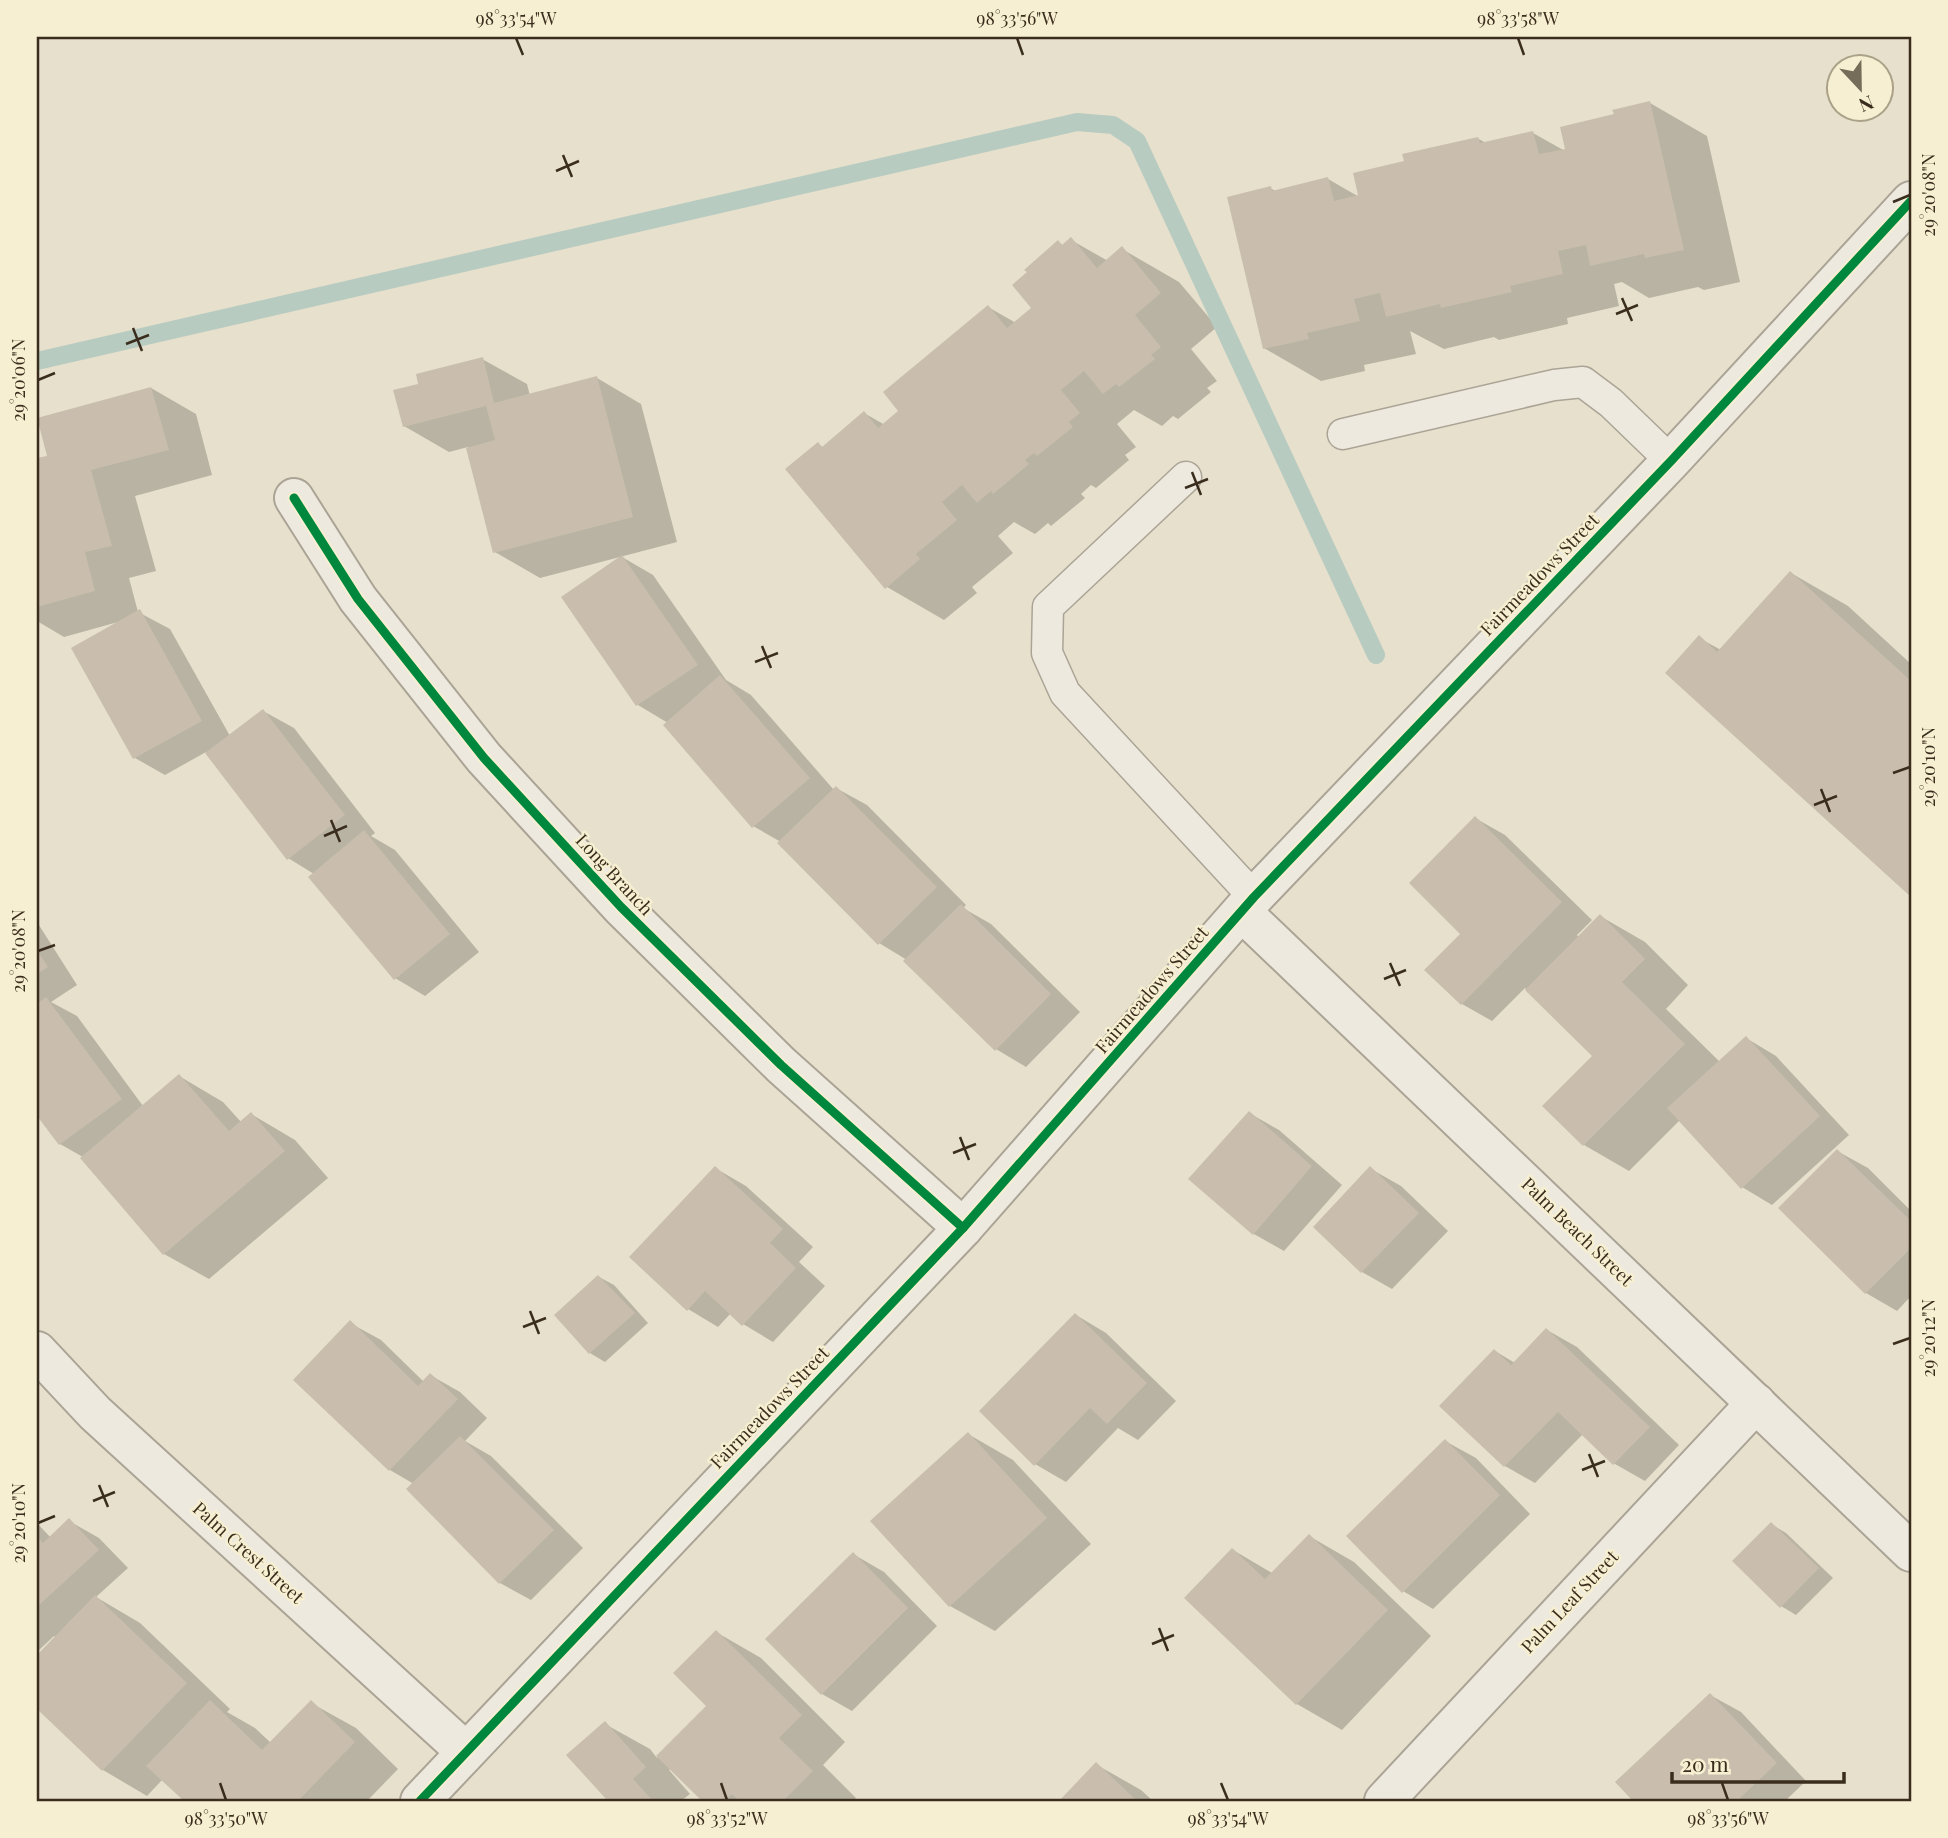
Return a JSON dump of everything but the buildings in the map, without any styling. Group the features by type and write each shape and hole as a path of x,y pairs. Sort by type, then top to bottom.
{"street":[{"name":"Fairmeadows Street","path":"419,1801 963,1228 1248,904 1671,461 1911,201"},
{"name":"Long Branch","path":"294,498 358,599 484,758 621,907 780,1065 963,1228"},
{"name":"Palm Beach Street","path":"1248,904 1911,1552"},
{"name":"Palm Crest Street","path":"37,1351 95,1413 465,1751"},
{"name":"Palm Leaf Street","path":"1384,1801 1756,1403"}],"lane":[{"path":"1343,434 1554,385 1583,382 1611,403 1671,461"},
{"path":"1186,477 1048,607 1047,653 1065,693 1248,904"}],"waterway":[{"path":"37,361 1077,122 1113,125 1137,141 1376,655"}],"cycle path":[{"path":"420,1801 963,1228 1254,897 1671,461 1911,201"},
{"path":"294,498 358,599 484,758 621,907 781,1065 963,1228"}]}
